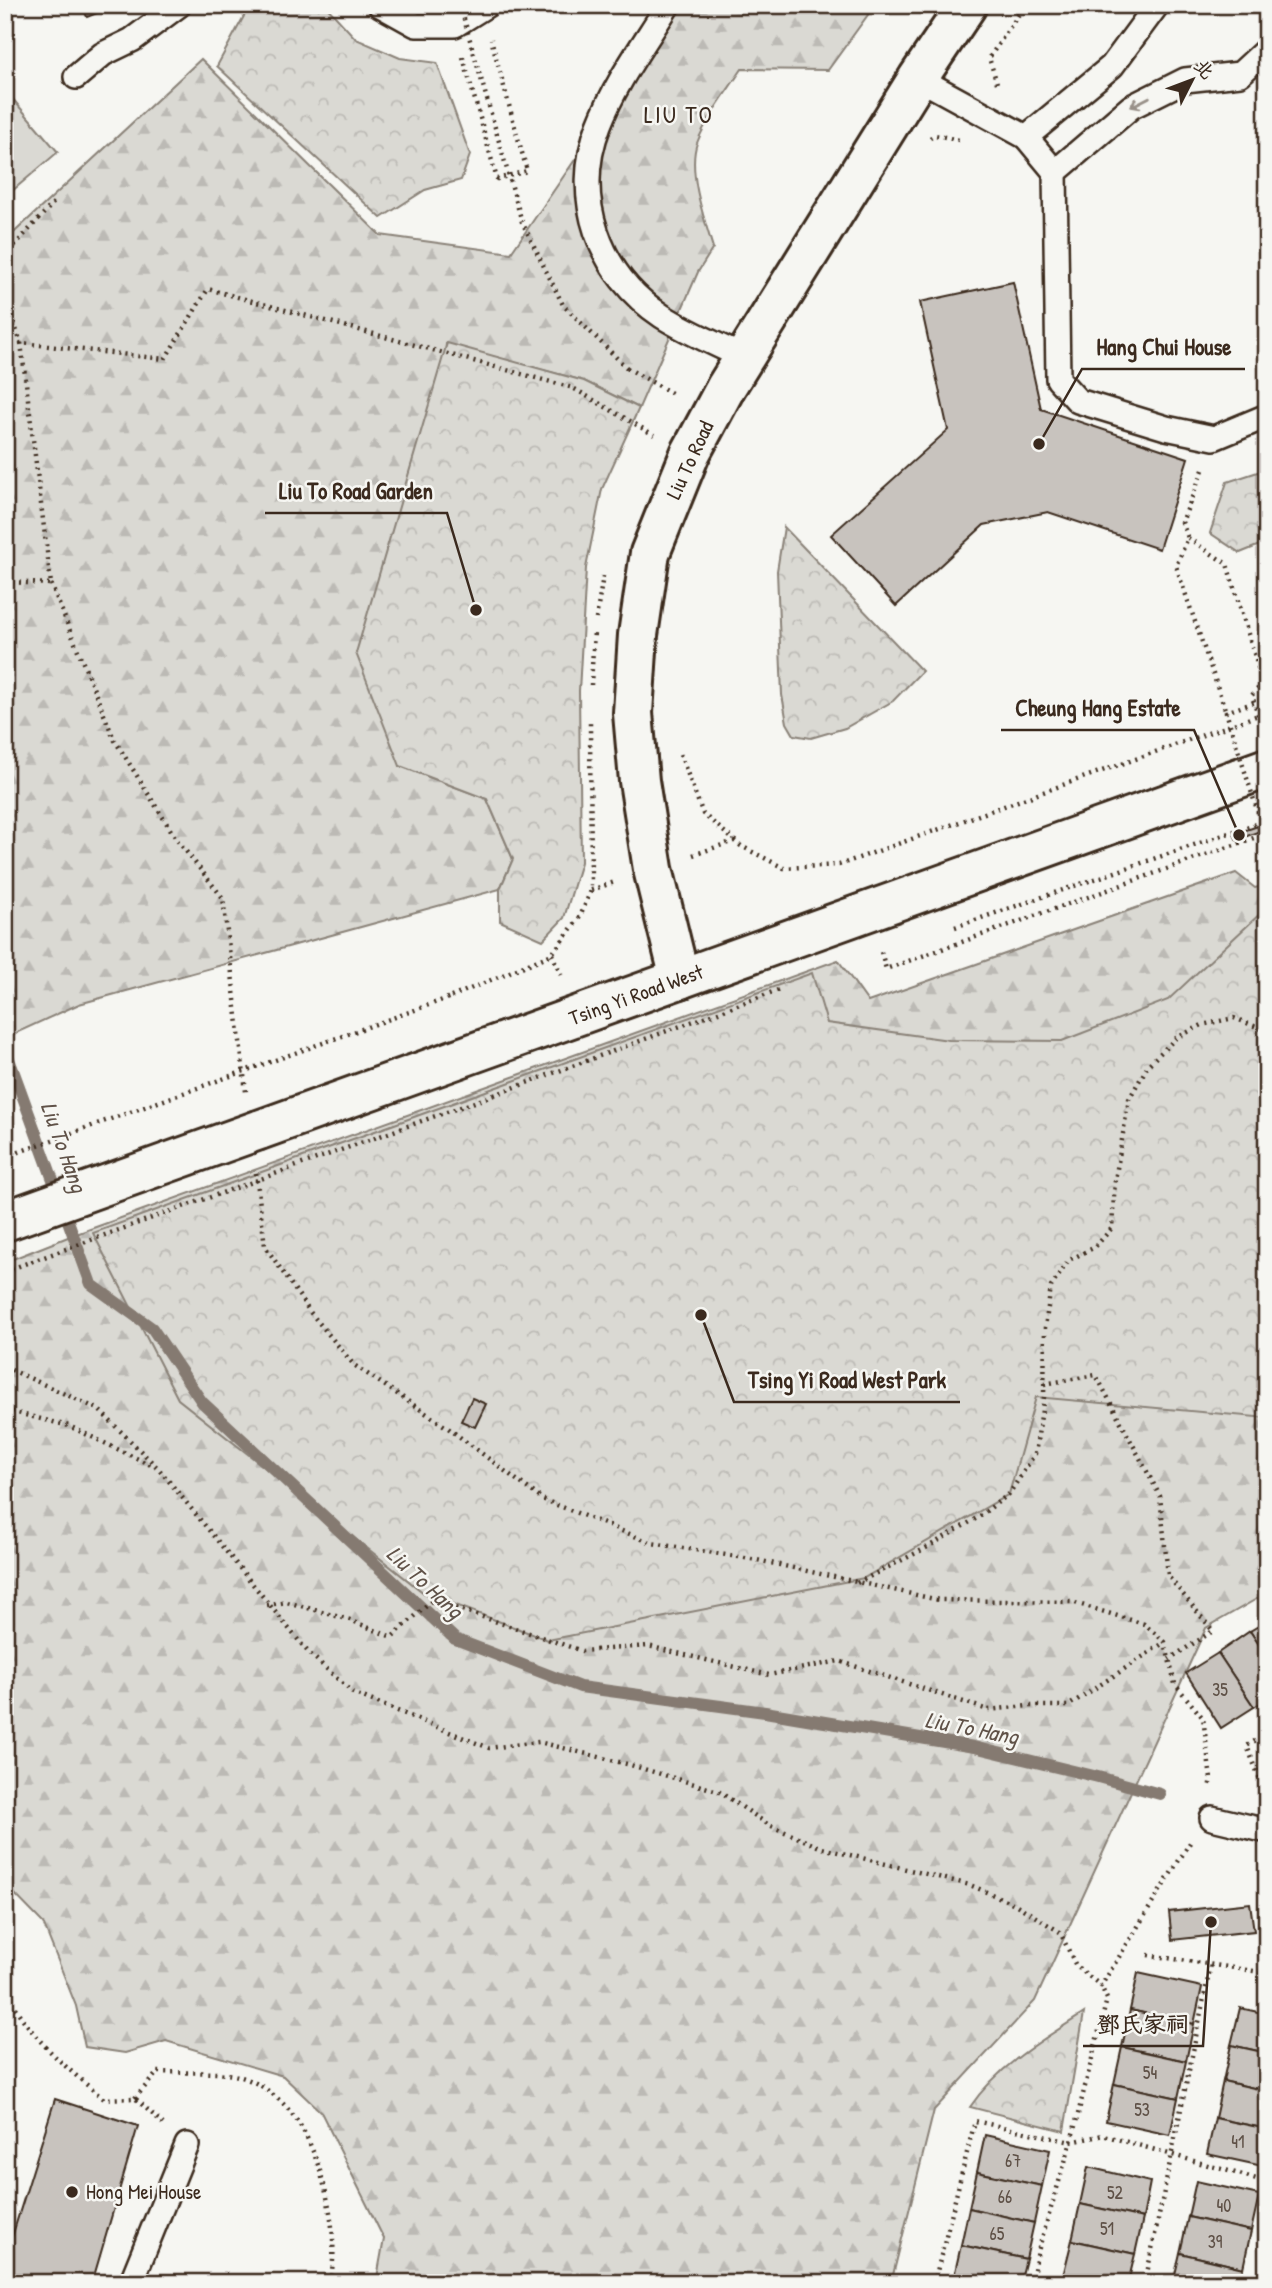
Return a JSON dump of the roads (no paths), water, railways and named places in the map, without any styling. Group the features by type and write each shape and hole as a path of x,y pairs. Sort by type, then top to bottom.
{"main road":[{"name":"Liu To Road","path":"680,979 653,869 639,781 633,713 638,635 650,553 690,454 743,358 918,78 967,5"},
{"name":"Tsing Yi Road West","path":"5,1221 1267,768"}],"lane":[{"path":"76,78 103,54 132,40 179,5"},
{"path":"380,5 416,25 455,25 487,5"},
{"path":"668,5 612,97 598,126 587,181 589,212 598,240 626,286 663,316 743,358"},
{"path":"1026,137 1112,66 1157,5"},
{"path":"1055,172 1131,107 1185,80 1240,74 1267,49"},
{"path":"918,78 1026,137 1055,172 1058,380 1078,401 1166,428 1214,438 1267,416"},
{"path":"1203,1825 1263,1830"},
{"path":"131,2283 187,2146"}],"waterway":[{"name":"Liu To Hang","path":"5,1048 91,1284 152,1328 202,1402 455,1639 580,1687 765,1712 974,1747 1160,1794"}],"place":[{"name":"Hang Chui House","path":"1039,444"},
{"name":"Liu To Road Garden","path":"476,610"},
{"name":"Cheung Hang Estate","path":"1239,835"},
{"name":"Tsing Yi Road West Park","path":"701,1315"},
{"name":"鄧氏家祠","path":"1211,1922"},
{"name":"Hong Mei House","path":"72,2192"}],"district":[{"name":"LIU TO","path":"679,115"}]}
